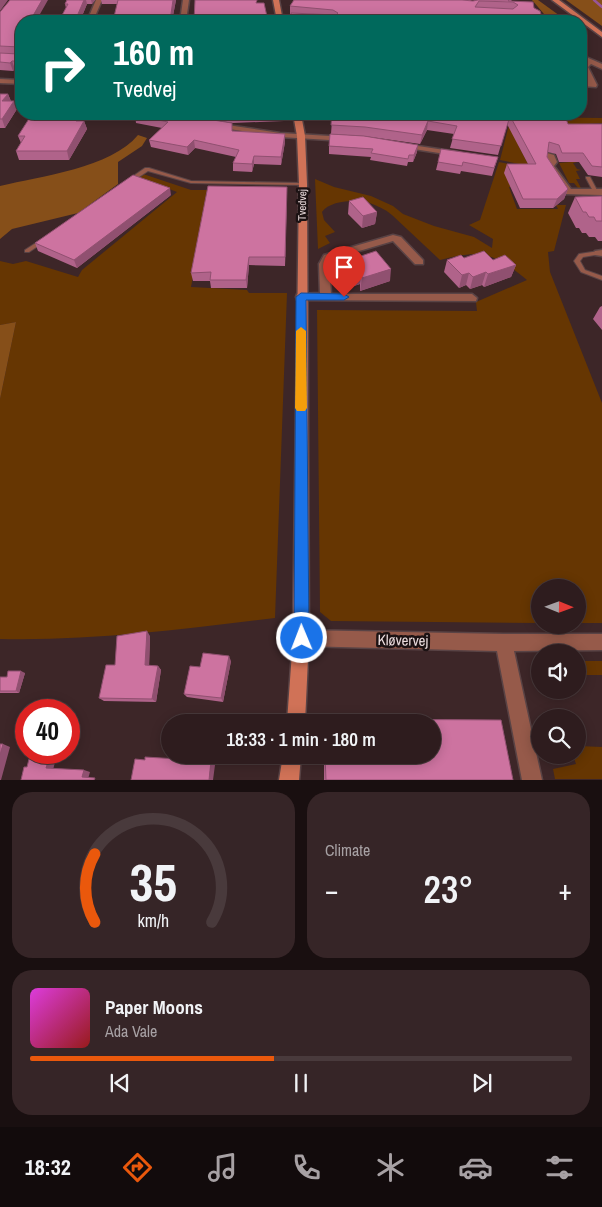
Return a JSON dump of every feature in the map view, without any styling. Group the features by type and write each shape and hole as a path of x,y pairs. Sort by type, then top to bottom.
{"street":[{"path":"93,15 99,0"},
{"path":"184,15 186,0"},
{"path":"276,0 278,15"},
{"path":"555,0 575,15"},
{"path":"587,24 602,35"},
{"path":"587,60 602,67"},
{"path":"587,64 591,61"},
{"path":"587,72 593,85 587,84"},
{"path":"0,81 15,82"},
{"name":"Tvedvej","path":"297,714 302,638 301,297 303,184 298,120"},
{"path":"211,124 246,130 355,140"},
{"path":"388,144 469,156"},
{"path":"550,155 553,162 550,165 568,192 599,192"},
{"path":"326,297 324,264 328,257 393,238 398,239 419,262"},
{"path":"301,297 472,298"},
{"name":"Kløvervej","path":"302,638 504,643 602,642"},
{"path":"504,643 532,780"},
{"path":"289,780 291,764"}],"lane":[{"path":"124,185 147,169 191,182 303,184"},
{"path":"588,178 599,192"},
{"path":"27,252 47,238"},
{"path":"601,253 581,254 577,261 583,271 602,278"}],"shaded area":[{"path":"532,0 538,0 559,15 545,15"},
{"path":"566,0 602,0 602,26"},
{"path":"587,118 602,118 602,123 578,124 576,132 518,145 528,164 544,164 534,167 500,160 510,120 587,120"},
{"path":"138,135 147,138 142,146 118,162 118,184 78,213 12,229 0,239 0,186 55,174 93,163 126,146"},
{"path":"562,149 572,154 577,162 573,163 577,169 581,170 576,171 580,179 576,179 581,188 578,188 574,183 569,183 559,163 570,162"},
{"path":"499,162 538,170 518,186 509,187 517,209 558,209 556,205 566,205 554,251 548,252 550,272 602,403 602,623 586,623 586,579 531,579 531,623 331,621 320,612 317,310 477,311 476,302 527,280 505,264 487,256 477,254 440,260 389,213 377,206 362,201 336,203 325,208 322,212 324,220 335,232 325,236 330,243 318,249 315,179 334,187 371,196 393,206 403,214 434,226 474,237 492,248 493,239 469,225 480,220"},
{"path":"143,174 191,190 209,190 191,287 247,290 249,293 287,293 275,618 103,636 0,639 0,399 16,322 0,325 0,261 13,264 26,261 78,277 82,270 177,192 139,177"},
{"path":"16,322 0,399 0,325"},
{"path":"586,661 602,661 602,675 586,675"},
{"path":"586,746 602,747 602,779 555,779 553,769 586,764"}],"building":[{"path":"10,0 42,0 33,15 15,15 15,47 0,46 0,12"},
{"path":"67,0 84,0 78,15 62,15 68,4 65,4"},
{"path":"118,0 173,0 171,15 114,15"},
{"path":"195,0 257,0 256,3 264,3 267,15 194,15"},
{"path":"294,0 509,0 533,2 534,8 540,11 541,15 336,15 338,13 333,10 290,6","holes":["479,1 513,2 518,5 513,9 475,7"]},
{"path":"291,13 336,15 292,15"},
{"path":"0,53 15,54 15,61 10,63 0,62"},
{"path":"0,94 8,94 2,101 14,101 2,119 0,119"},
{"path":"28,120 84,121 67,151 16,151 25,136 18,136"},
{"path":"159,120 213,120 232,123 232,131 285,134 281,157 254,156 252,164 233,163 239,150 194,140 187,147 149,140 168,122"},
{"path":"331,120 509,120 501,146 452,139 457,126 428,121 422,135 365,127 331,125"},
{"path":"512,120 566,120 568,124 602,124 602,167 592,166 583,153 562,153 559,145 549,142 547,157 568,189 557,199 523,199 507,164 536,164"},
{"path":"330,134 364,136 418,145 414,155 409,155 408,159 371,153 373,149 329,146"},
{"path":"441,149 498,157 494,168 463,162 462,166 438,162"},
{"path":"133,175 170,188 74,260 35,243"},
{"path":"208,186 287,187 285,257 249,257 246,280 210,280 211,272 191,273"},
{"path":"602,196 602,221 596,221 594,217 589,217 586,212 583,212 575,197"},
{"path":"363,197 377,212 363,216 349,201"},
{"path":"376,251 391,269 362,278 361,271 352,274 339,259 352,255 355,258"},
{"path":"484,251 493,260 505,255 516,265 473,277 469,273 462,275 447,260 461,255 464,258"},
{"path":"147,631 145,665 158,666 152,699 99,698 106,665 115,665 117,636"},
{"path":"203,653 229,656 221,698 184,694 190,666 200,667"},
{"path":"8,671 21,671 16,691 0,691 0,677 7,677"},
{"path":"441,720 501,720 513,780 326,780 325,764 441,764"},
{"path":"0,744 3,744 0,755"},
{"path":"145,757 161,758 161,764 211,764 209,780 131,780 135,759 145,760"},
{"path":"28,764 47,764 46,768 84,770 82,777 95,778 94,780 21,780 24,767 27,767"}],"waterway":[{"path":"594,0 602,7"}],"slow traffic":[{"path":"301,331 301,408"}],"route":[{"path":"302,638 301,297 344,297"}]}
